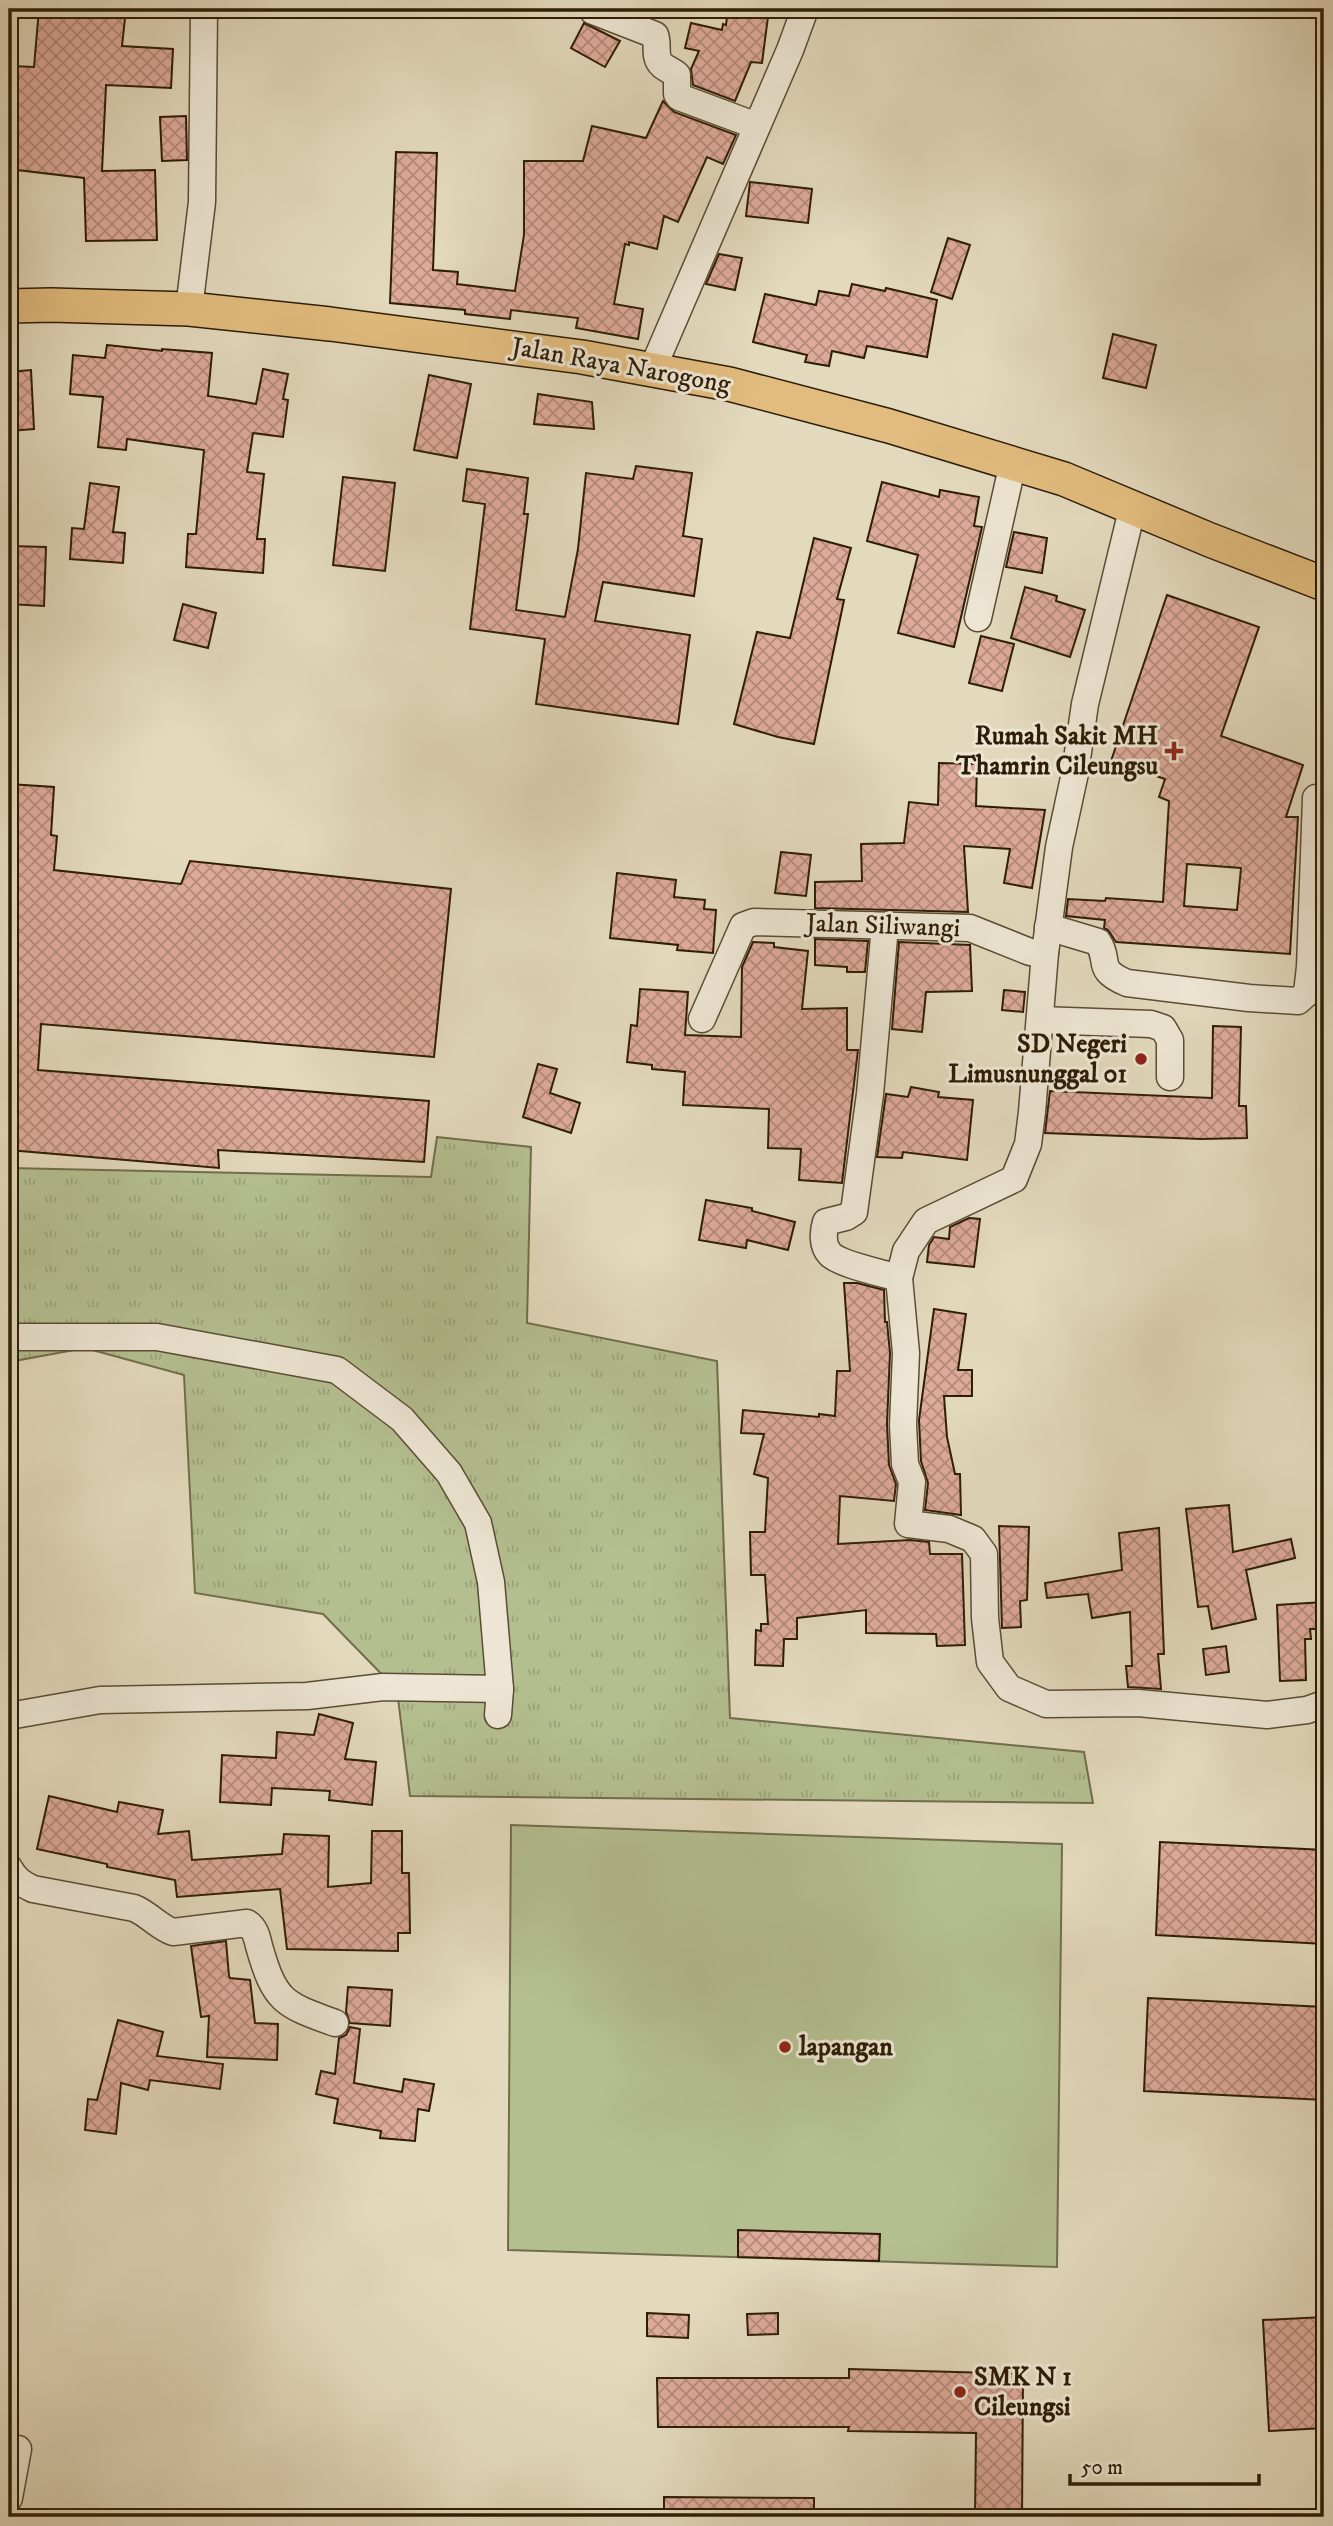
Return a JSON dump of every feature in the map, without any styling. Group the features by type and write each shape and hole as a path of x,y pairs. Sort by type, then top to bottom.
{"main road":[{"name":"Jalan Raya Narogong","path":"9,306 189,309 414,333 582,357 729,384 890,426 1064,479 1324,584"},
{"name":"Jalan Raya Narogong","path":"1210,540 1324,599"}],"street":[{"path":"189,309 202,202 204,9"},
{"path":"652,370 805,9"},
{"path":"593,11 655,35 658,42 657,58 677,75 677,94 680,97 757,126"},
{"path":"978,618 1013,463"},
{"path":"1133,506 1085,704 1059,847 1047,940 1028,1144 1014,1179 926,1221 906,1251 899,1278 906,1353 905,1464 912,1482 908,1524 949,1529 974,1539 984,1554 985,1618 990,1662 1009,1688 1046,1704 1138,1703 1267,1715 1307,1710 1324,1704"},
{"name":"Jalan Siliwangi","path":"702,1020 743,926 754,922 970,928 1030,952 1047,940 1098,942 1106,969 1111,975 1127,983 1249,998 1298,1001 1307,993 1311,967 1316,799"},
{"path":"886,926 870,1094 854,1212 826,1222 824,1242 835,1258 899,1278"},
{"path":"1040,1020 1151,1024 1163,1028 1170,1040 1170,1077"},
{"path":"9,1337 157,1337 337,1370 402,1419 449,1473 478,1523 491,1582 499,1702 383,1687 307,1696 100,1700 9,1716"},
{"path":"9,1868 14,1877 33,1888 134,1908 144,1912 164,1929 173,1932 247,1923 255,1932 268,1975 283,1999 296,2009 335,2023"},
{"path":"9,2498 18,2449"}],"green space":[{"path":"437,1137 531,1147 527,1323 717,1361 730,1718 1084,1752 1093,1803 410,1796 397,1690 323,1614 195,1593 184,1375 85,1348 9,1362 9,1168 431,1177"},
{"name":"lapangan","path":"511,1825 1062,1844 1057,2267 508,2250"}],"building":[{"path":"39,9 126,9 122,46 173,49 171,88 106,85 102,171 155,170 157,240 86,241 84,178 9,169 12,66 34,67"},
{"path":"728,9 769,9 762,63 751,62 735,101 693,85 691,69 699,51 685,48 691,23 722,30 723,24 726,25"},
{"path":"584,23 620,41 605,67 571,48"},
{"path":"663,101 674,112 736,135 723,164 707,157 678,222 664,216 657,249 629,242 629,245 625,244 614,304 643,309 638,339 576,328 578,318 511,310 510,319 465,314 465,310 390,303 396,152 437,153 433,270 458,272 457,284 515,291 524,235 524,161 583,161 592,126 646,138"},
{"path":"186,116 187,160 162,161 160,117"},
{"path":"750,182 812,189 808,223 746,216"},
{"path":"948,238 970,245 952,299 931,292"},
{"path":"719,254 742,258 735,290 706,284"},
{"path":"852,284 885,291 886,288 937,300 927,357 867,346 864,358 832,351 829,366 805,362 807,355 753,342 765,294 816,305 819,291 849,296"},
{"path":"1113,334 1156,345 1146,388 1103,378"},
{"path":"107,345 212,353 208,396 256,404 263,369 288,374 283,399 288,400 283,437 253,433 247,472 264,474 257,539 265,539 263,573 186,567 188,534 196,534 204,450 127,439 126,450 98,447 103,397 70,394 73,355 105,358"},
{"path":"31,370 34,429 9,431 9,372"},
{"path":"429,375 471,384 457,458 414,450"},
{"path":"538,394 592,402 594,429 534,424"},
{"path":"636,466 692,473 683,536 702,539 694,596 603,582 595,621 690,635 678,724 536,704 545,639 470,629 485,504 463,501 467,469 528,478 524,514 528,514 516,610 565,617 578,549 586,473 633,479"},
{"path":"343,477 395,483 385,571 333,565"},
{"path":"882,482 939,497 940,490 979,497 974,526 982,527 954,647 898,633 918,555 867,541"},
{"path":"90,483 119,487 113,532 125,533 123,563 70,559 72,528 84,529"},
{"path":"1014,532 1047,538 1042,573 1006,567"},
{"path":"814,538 851,548 837,599 844,600 814,744 734,724 757,632 790,638"},
{"path":"11,546 46,547 44,606 9,604"},
{"path":"1025,587 1057,596 1056,601 1085,610 1070,657 1011,638"},
{"path":"1167,595 1259,627 1221,736 1303,765 1286,817 1298,817 1290,954 1116,942 1104,928 1105,920 1066,916 1068,899 1105,901 1106,898 1163,902 1169,801 1159,797 1165,779 1111,761","holes":["1187,864 1241,868 1237,910 1184,906"]},
{"path":"183,604 216,613 208,648 174,640"},
{"path":"981,636 1014,644 1002,691 969,683"},
{"path":"939,763 977,764 976,806 1045,810 1032,888 1004,883 1010,849 964,846 968,912 815,908 815,882 862,881 861,844 904,843 909,802 938,805"},
{"path":"9,784 54,787 51,835 57,836 54,870 181,884 190,861 451,889 434,1057 41,1024 38,1070 429,1101 424,1162 218,1150 219,1168 9,1150"},
{"path":"781,852 811,855 806,896 775,893"},
{"path":"617,873 676,880 674,897 705,900 704,909 716,910 713,953 677,950 678,945 610,938"},
{"path":"815,939 868,941 865,972 847,972 847,967 815,965"},
{"path":"753,942 774,943 774,947 808,951 802,1009 847,1008 847,1050 858,1050 842,1183 799,1180 801,1149 768,1148 769,1109 683,1105 685,1072 652,1069 652,1065 627,1062 631,1025 637,1026 640,989 688,992 685,1035 741,1037 742,967"},
{"path":"899,942 970,945 972,991 926,992 922,1032 892,1029"},
{"path":"1004,990 1025,992 1023,1012 1002,1010"},
{"path":"1213,1026 1241,1027 1239,1106 1246,1106 1247,1138 1201,1139 1045,1133 1050,1091 1212,1098"},
{"path":"538,1064 557,1069 550,1093 580,1103 571,1133 523,1117"},
{"path":"911,1087 939,1092 938,1097 973,1100 967,1160 903,1152 902,1158 877,1157 886,1094 908,1097"},
{"path":"706,1200 752,1208 752,1211 795,1222 788,1250 747,1240 746,1248 699,1240"},
{"path":"969,1218 980,1219 974,1267 927,1262 929,1245 934,1237 949,1239 950,1227"},
{"path":"844,1283 857,1283 884,1290 890,1353 887,1424 889,1465 896,1484 894,1501 840,1496 838,1544 910,1540 929,1542 930,1554 962,1554 965,1645 937,1646 936,1634 866,1633 866,1610 797,1618 797,1639 784,1639 783,1666 755,1665 756,1630 761,1631 761,1624 768,1624 765,1575 751,1575 750,1532 765,1532 768,1478 754,1474 764,1434 741,1433 743,1410 835,1416 837,1371 850,1371"},
{"path":"934,1309 966,1314 958,1370 972,1370 972,1396 944,1396 947,1437 955,1474 960,1474 961,1515 925,1510 928,1483 921,1461 919,1420"},
{"path":"1229,1505 1233,1552 1291,1539 1295,1558 1246,1570 1256,1619 1212,1629 1208,1606 1198,1607 1186,1509"},
{"path":"999,1526 1029,1527 1027,1600 1020,1601 1021,1627 1002,1628"},
{"path":"1159,1528 1164,1654 1158,1654 1161,1689 1128,1687 1126,1666 1132,1666 1130,1612 1092,1618 1088,1594 1047,1598 1045,1583 1122,1570 1119,1533"},
{"path":"1324,1602 1324,1629 1310,1629 1311,1639 1305,1639 1306,1680 1280,1681 1277,1605"},
{"path":"1226,1646 1229,1672 1206,1675 1203,1649"},
{"path":"319,1714 353,1723 345,1759 376,1762 372,1805 329,1800 330,1791 272,1788 271,1805 220,1802 222,1755 276,1758 277,1732 314,1735"},
{"path":"49,1796 117,1812 119,1802 163,1810 158,1834 189,1831 192,1860 282,1854 284,1834 329,1836 328,1887 371,1883 372,1831 402,1831 402,1873 409,1873 410,1933 398,1933 398,1951 287,1949 280,1889 177,1897 175,1880 107,1867 107,1864 37,1849"},
{"path":"1160,1842 1324,1850 1324,1944 1156,1935"},
{"path":"226,1941 230,1978 250,1980 255,2023 278,2024 277,2060 207,2057 209,2016 201,2017 191,1946"},
{"path":"348,1987 392,1990 390,2026 350,2023 346,2012"},
{"path":"1148,1998 1324,2007 1324,2100 1144,2091"},
{"path":"118,2020 163,2032 157,2056 223,2064 220,2089 150,2080 148,2090 121,2083 116,2134 85,2130 88,2099 97,2100"},
{"path":"350,2027 360,2029 354,2083 402,2092 404,2079 434,2084 429,2111 418,2109 415,2141 380,2138 381,2131 334,2123 338,2099 316,2094 321,2071 335,2074 339,2038 346,2035"},
{"path":"738,2230 880,2234 879,2261 738,2257"},
{"path":"647,2313 689,2315 688,2338 647,2336"},
{"path":"778,2313 778,2334 748,2335 747,2314"},
{"path":"1324,2317 1324,2428 1269,2431 1263,2320"},
{"path":"849,2369 1023,2374 1022,2517 975,2517 976,2433 848,2431 849,2427 658,2427 657,2378 849,2378"},
{"path":"664,2497 814,2498 814,2517 664,2517"}],"place":[{"name":"Rumah Sakit MH Thamrin Cileungsu","path":"1174,751"},
{"name":"SD Negeri Limusnunggal 01","path":"1141,1059"},
{"name":"lapangan","path":"785,2047"},
{"name":"SMK N 1 Cileungsi","path":"960,2392"}]}
